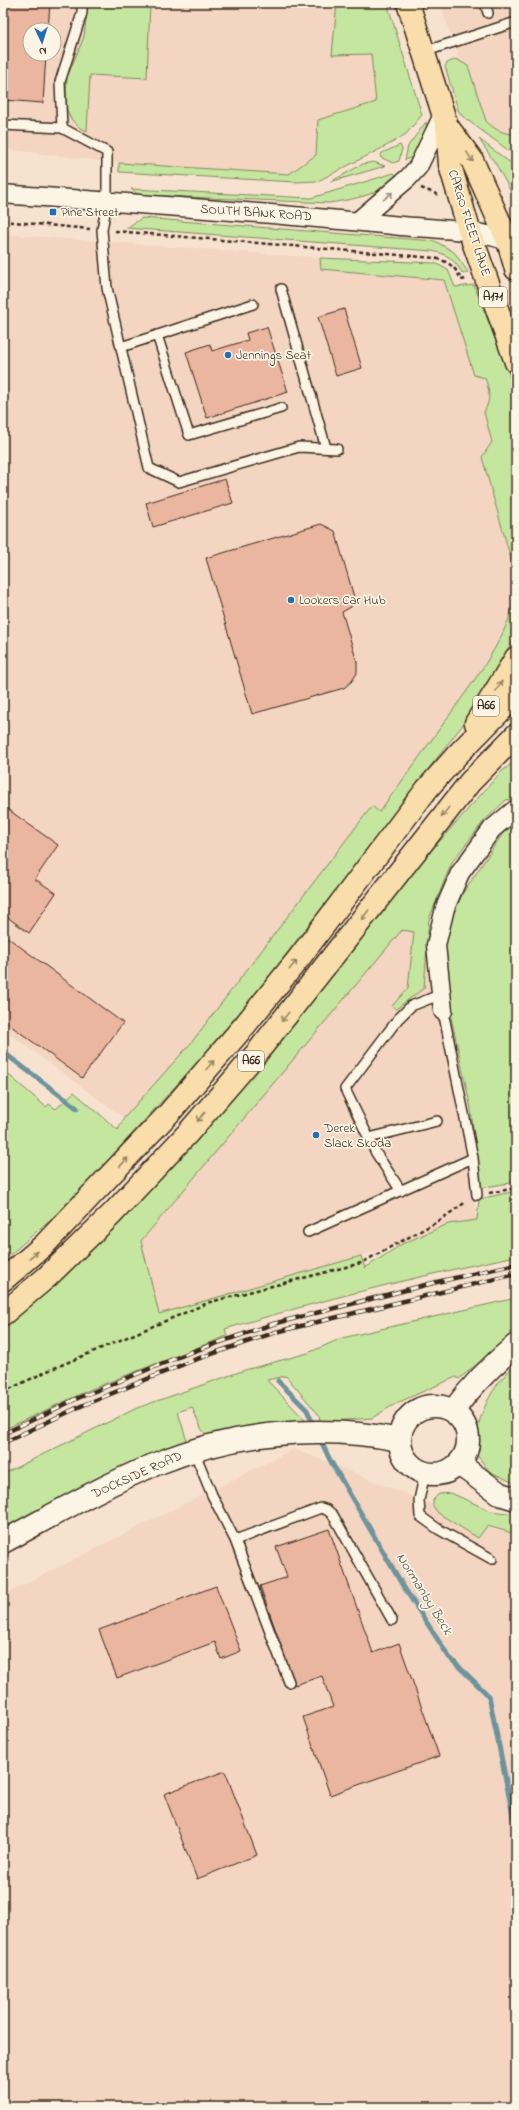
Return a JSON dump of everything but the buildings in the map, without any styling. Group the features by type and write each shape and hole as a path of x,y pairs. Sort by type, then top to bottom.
{"main road":[{"name":"CARGO FLEET LANE","path":"408,3 445,121 450,165 470,233 516,362"},
{"name":"CARGO FLEET LANE","path":"445,121 472,160 513,241 516,269"},
{"name":"A66","path":"457,755 516,658"},
{"name":"A66","path":"3,1280 44,1245 170,1112 289,970 428,789 457,755 516,695"},
{"name":"A66","path":"3,1314 47,1277 112,1214 251,1060 470,782 516,735"},
{"name":"A66","path":"470,782 516,751"},
{"path":"453,1411 467,1392 493,1364 516,1345"},
{"path":"437,1406 453,1411 462,1420 467,1430 468,1445 465,1456 459,1464 446,1472 425,1473 414,1468 405,1458 400,1440 402,1427 412,1414 423,1407 437,1406"},
{"name":"DOCKSIDE ROAD","path":"3,1542 132,1475 194,1450 249,1437 279,1434 331,1432 370,1434 400,1440"},
{"path":"459,1464 500,1494 516,1499"}],"street":[{"path":"358,221 408,178 423,159 445,121"},
{"name":"SOUTH BANK ROAD","path":"3,194 358,221 470,233 513,241"},
{"path":"443,1002 436,945 445,908 465,867 492,829 516,809"}],"lane":[{"path":"62,128 60,82 82,13 82,3"},
{"path":"485,3 488,13"},
{"path":"423,52 516,22"},
{"path":"3,125 62,128 107,152 107,202 102,230 107,288 149,468 179,482 299,447 337,448"},
{"path":"281,289 326,448"},
{"path":"121,347 254,304"},
{"path":"157,335 189,435 281,408"},
{"path":"401,1191 376,1154 345,1089 398,1019 411,1006 443,1002 473,1158 477,1195"},
{"path":"369,1138 437,1121"},
{"path":"308,1232 473,1158"},
{"path":"194,1450 212,1495 235,1540 289,1682"},
{"path":"425,1473 419,1500 420,1516 438,1529 492,1559"},
{"path":"235,1540 321,1508 327,1510 333,1515 392,1620"}],"path":[{"path":"408,178 417,187 446,198"},
{"path":"3,221 435,258 448,262 457,270 461,280 470,278"},
{"path":"3,1392 52,1369 210,1302 361,1263 437,1222 477,1195 516,1188"}],"shaded area":[{"path":"3,3 368,3 398,95 289,174 119,163 3,149"},
{"path":"440,3 516,3 516,147 479,119"},
{"path":"3,234 320,258 321,269 444,280 474,374 485,378 489,390 490,402 484,413 492,443 482,457 516,577 516,594 512,613 486,665 411,770 379,812 372,806 191,1043 124,1118 3,1029"},
{"path":"406,914 439,933 442,994 479,1229 451,1230 159,1314 141,1241 175,1202"},
{"path":"294,1449 495,1530 516,1534 516,2107 3,2107 3,1595"}],"green space":[{"path":"88,3 150,3 147,78 90,75 87,131 80,128 71,119 67,110 66,92 67,77 84,37"},
{"path":"337,3 387,3 422,115 406,134 390,144 318,181 295,182 119,172 119,163 289,174 316,155 318,120 376,102 371,54 332,55"},
{"path":"456,59 468,66 486,121 500,131 516,134 516,156 462,116 458,110 445,66 447,63"},
{"path":"426,122 427,132 417,155 405,160 408,146"},
{"path":"479,139 516,167 516,201 497,166"},
{"path":"400,145 402,149 399,161 393,163 380,157 382,153"},
{"path":"373,162 385,166 330,182 363,164"},
{"path":"394,173 399,178 374,193 358,198 329,203 139,195 131,189 311,198"},
{"path":"142,218 435,241 454,252 468,272 463,274 450,258 432,251 126,228"},
{"path":"320,258 435,263 448,270 455,287 474,285 509,374 516,397 516,577 482,457 492,442 484,412 489,399 488,387 485,378 474,375 444,280 321,269"},
{"path":"516,594 516,636 469,717 264,983 202,1057 71,1201 3,1261 3,1070 46,1107 49,1104 56,1109 74,1092 118,1130 124,1118 191,1043 372,806 379,812 388,800 471,685 490,656 506,626 512,611"},
{"path":"516,760 516,798 506,800 484,821 452,862 429,919 424,988 396,1009 392,1006 408,988 414,932 402,930 141,1241 159,1314 361,1256 365,1268 402,1244 448,1224 477,1220 479,1199 516,1191 516,1256 370,1289 225,1329 227,1336 89,1390 3,1430 3,1326 26,1307 501,772"},
{"path":"516,823 516,1182 479,1188 471,1109 446,994 443,935 463,893 503,833"},
{"path":"516,1298 516,1334 512,1335 459,1379 456,1377 397,1403 372,1418 320,1422 319,1415 286,1376 267,1380 305,1420 207,1437 201,1428 192,1407 178,1412 186,1438 184,1443 32,1512 3,1528 3,1474 137,1408 245,1370 308,1353 342,1338"},
{"path":"516,1365 516,1484 489,1471 477,1455 477,1434 480,1419 487,1401 497,1385"},
{"path":"451,1493 491,1511 516,1514 516,1534 487,1526 478,1538 438,1513 433,1506 433,1500 439,1494"}],"waterway":[{"name":"Normanby Beck","path":"3,1052 77,1108"},
{"name":"Normanby Beck","path":"278,1381 307,1410 314,1426"},
{"name":"Normanby Beck","path":"320,1439 330,1460 403,1586 449,1657 489,1696 516,1831"}],"railway":[{"path":"3,1434 78,1398 191,1352 273,1324 437,1282 516,1264"},
{"path":"3,1443 81,1406 194,1360 276,1332 516,1274"}],"place":[{"name":"Pine Street","path":"53,212"},
{"name":"Jennings Seat","path":"228,355"},
{"name":"Lookers Car Hub","path":"291,600"},
{"name":"Derek Slack Skoda","path":"316,1135"}]}
